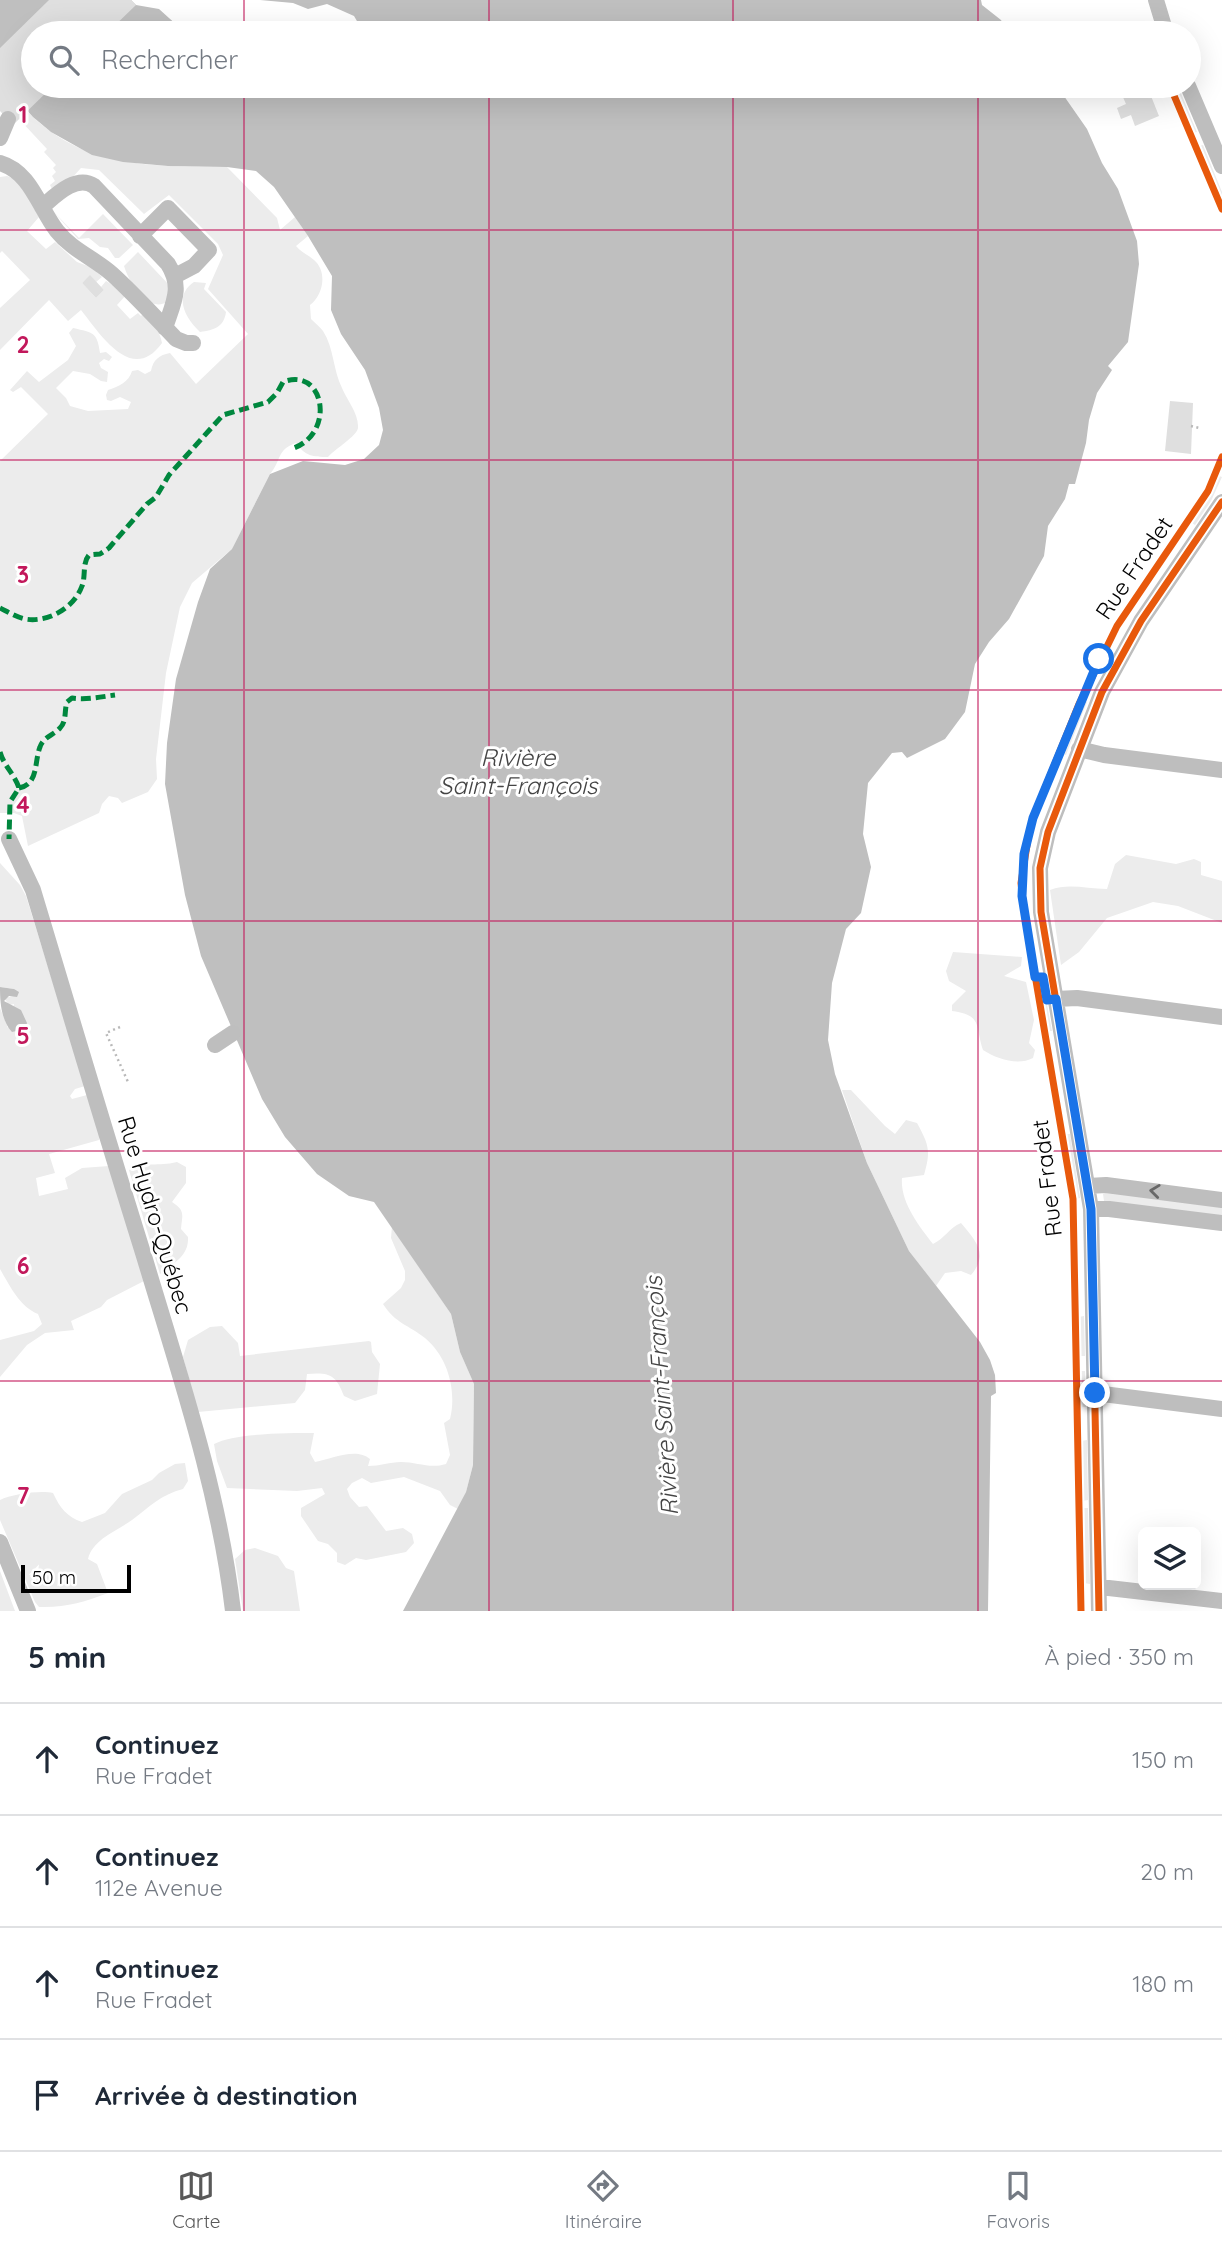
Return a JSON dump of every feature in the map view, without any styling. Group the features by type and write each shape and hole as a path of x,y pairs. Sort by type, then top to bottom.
{"street":[{"path":"1156,0 1162,21"},
{"path":"1193,98 1222,166"},
{"path":"0,138 8,119"},
{"path":"0,163 17,171 68,244 110,272 176,339 193,342"},
{"path":"42,207 67,188 89,182 168,264 176,276 176,294 165,328"},
{"path":"140,236 168,208 209,250 194,266 176,276"},
{"name":"Rue Fradet","path":"1099,1611 1091,1209 1040,903 1040,868 1051,820 1102,692 1135,631 1222,502"},
{"path":"1079,749 1104,755 1222,770"},
{"name":"Rue Hydro-Québec","path":"9,839 33,890 163,1318 207,1472 228,1569 233,1611"},
{"path":"1056,999 1077,998 1222,1017"},
{"path":"215,1045 233,1032"},
{"path":"1088,1186 1106,1185 1222,1200"},
{"path":"1091,1209 1222,1223"},
{"path":"1095,1393 1222,1409"},
{"path":"0,1542 28,1611"},
{"path":"1100,1587 1222,1601"}],"path":[{"path":"1191,426 1199,428"},
{"path":"120,1027 106,1033 128,1082"}],"shaded area":[{"path":"1178,98 1183,98 1197,132 1193,133"},
{"path":"27,111 71,144 95,154 146,164 227,167 277,218 280,230 295,217 308,236 296,246 314,260 322,277 321,290 310,305 311,319 327,338 339,381 358,423 354,435 328,457 310,455 296,443 285,449 232,549 192,583 180,607 166,673 156,759 157,779 148,792 122,803 118,798 109,796 99,813 28,846 22,816 0,813 0,461 48,414 21,387 13,392 10,390 27,371 39,382 68,360 76,346 69,333 73,328 96,337 100,353 106,352 112,357 109,361 104,359 99,363 101,368 108,372 107,382 90,374 73,371 56,388 70,406 88,411 128,409 131,402 120,397 107,400 108,390 126,381 132,371 138,370 145,374 151,371 155,361 170,353 196,384 248,334 208,289 223,255 218,244 169,195 144,214 99,170 81,168 71,179 52,189 50,185 55,181 52,176 56,172 53,168 56,165 44,152 47,149 19,119"},
{"path":"1203,145 1222,192 1222,201 1199,146"},
{"path":"7,176 22,187 39,217 27,231 46,249 55,242 77,262 93,268 102,277 96,282 90,276 82,283 96,298 104,290 101,287 106,281 127,294 117,305 130,319 138,313 141,316 144,313 150,319 162,343 151,355 139,359 128,357 107,342 81,310 68,321 49,300 0,350 0,308 30,280 2,251 0,253 0,177"},
{"path":"52,210 79,238 103,214 133,245 119,258 115,258 108,248 100,247 89,238 78,239"},
{"path":"138,252 171,287 169,301 153,304 135,288 124,266"},
{"path":"194,282 206,283 204,289 226,312 221,324 214,329 200,332 186,314 184,294"},
{"path":"1219,476 1222,477 1211,501 1195,525 1192,523"},
{"path":"1084,701 1087,702 1066,755 1063,754"},
{"path":"1126,855 1176,864 1194,859 1201,862 1201,875 1222,881 1222,923 1178,906 1153,902 1107,918 1079,952 1061,965 1050,890 1071,887 1107,889 1115,864"},
{"path":"0,863 26,896 85,1086 75,1089 70,1096 72,1099 87,1095 100,1136 99,1140 49,1154 55,1173 36,1178 39,1196 68,1189 65,1178 82,1168 109,1166 144,1281 107,1300 101,1307 71,1321 74,1330 45,1333 27,1345 0,1377 0,1340 34,1331 42,1324 38,1314 25,1306 16,1295 0,1269 0,1008 8,1028 14,1004 9,1005 4,998 14,996 14,989 0,987"},
{"path":"953,952 1022,957 1021,966 1004,976 1026,982 1034,1020 1029,1043 1035,1050 1033,1058 1021,1061 1001,1059 983,1050 973,1019 969,1015 952,1011 952,1005 966,991 949,981 946,971"},
{"path":"1039,977 1042,977 1052,1031 1048,1031"},
{"path":"842,1090 851,1090 895,1134 906,1120 917,1123 926,1143 928,1160 924,1175 902,1178 907,1205 933,1244 961,1223 976,1242 980,1254 971,1275 961,1271 945,1273 936,1286 909,1251 867,1163"},
{"path":"1066,1134 1070,1134 1080,1198 1076,1199"},
{"path":"177,1162 186,1167 186,1183 172,1202 181,1211 181,1229 188,1237 188,1244 180,1258 160,1274 129,1170"},
{"path":"1110,1192 1222,1207 1222,1217 1104,1201 1103,1194"},
{"path":"392,1226 451,1314 460,1352 474,1384 473,1465 458,1509 450,1505 440,1491 404,1477 371,1483 362,1478 352,1483 347,1489 359,1507 367,1506 386,1531 403,1528 412,1534 414,1543 406,1552 366,1560 356,1558 345,1565 337,1562 337,1553 328,1544 318,1541 301,1516 301,1508 325,1494 322,1488 297,1491 227,1488 214,1444 248,1436 314,1433 310,1453 315,1462 358,1454 370,1459 368,1466 401,1462 429,1466 446,1464 450,1455 444,1423 450,1419 452,1408 449,1375 433,1346 398,1320 383,1304 401,1288 405,1280 405,1271 391,1238"},
{"path":"1084,1316 1085,1356 1079,1356 1079,1317"},
{"path":"222,1326 238,1343 240,1356 369,1341 380,1364 377,1394 355,1401 344,1396 331,1376 307,1374 305,1390 295,1403 198,1412 183,1357 188,1340 210,1327"},
{"path":"1079,1371 1085,1371 1086,1407 1080,1407"},
{"path":"1087,1440 1088,1500 1082,1501 1081,1441"},
{"path":"185,1463 188,1481 183,1489 169,1494 106,1536 91,1552 88,1559 97,1564 108,1593 74,1604 39,1607 0,1520 0,1500 26,1493 53,1493 64,1511 82,1522 105,1513 122,1494 152,1480 175,1464"},
{"path":"1082,1508 1088,1508 1090,1584 1084,1583"},
{"path":"255,1548 278,1556 286,1568 294,1571 300,1611 243,1611 235,1559 245,1550"},
{"path":"0,1571 15,1611 0,1611"}],"water":[{"name":"Rivière Saint-François","path":"0,0 131,0 136,5 159,9 172,21 21,21 21,98 1065,98 1087,129 1102,163 1118,189 1137,241 1139,264 1128,342 1108,366 1112,370 1097,393 1075,484 1069,484 1065,499 1048,526 1044,556 1009,619 975,664 965,712 945,739 907,758 902,752 892,753 868,783 863,834 871,867 861,913 846,929 832,983 828,1040 835,1074 867,1163 909,1251 980,1342 995,1375 996,1393 991,1396 988,1611 403,1611 466,1492 473,1465 474,1384 460,1352 451,1314 374,1202 349,1196 317,1174 285,1137 262,1099 201,956 185,895 165,784 167,743 176,679 210,569 232,549 270,474 303,461 345,465 364,459 379,445 383,430 379,408 365,370 341,334 331,310 332,276 274,187 256,171 123,162 92,155 51,132 33,117 0,81"},
{"path":"260,0 981,0 982,5 1002,21 357,21 354,16 327,4 308,9 293,3"},
{"path":"0,987 19,992 17,997 9,996 4,1001 21,1010 27,1023 25,1029 12,1032 5,1022"}],"building":[{"path":"49,0 131,0 136,5 119,21 28,21"},
{"path":"21,27 21,98 41,98 13,125 0,111 0,48"},
{"path":"1123,98 1152,98 1159,116 1135,126 1131,115 1121,119 1117,108 1126,104"},
{"path":"90,275 104,290 96,298 82,283"},
{"path":"1170,401 1193,403 1191,454 1165,451"}],"marked path":[{"path":"0,608 18,617 34,620 51,616 67,607 82,586 89,555 100,554 109,548 156,497 169,475 223,415 268,402 283,382 297,380 308,383 316,392 320,403 320,416 316,429 307,440 294,448"},
{"path":"19,788 25,786 33,777 41,744 62,725 67,702 72,698 115,695"},
{"path":"0,752 19,788 10,802 9,839"}],"cycle path":[{"path":"1175,98 1222,209"},
{"path":"1081,1611 1073,1199 1021,883 1033,818 1079,704 1117,626 1208,491 1222,457"},
{"path":"1099,1611 1091,1209 1041,912 1040,868 1048,832 1102,692 1141,621 1222,502"}],"route":[{"path":"1095,1393 1092,1221 1088,1186 1056,999 1047,1000 1043,977 1035,977 1021,883 1024,854 1033,818 1099,659"}]}
